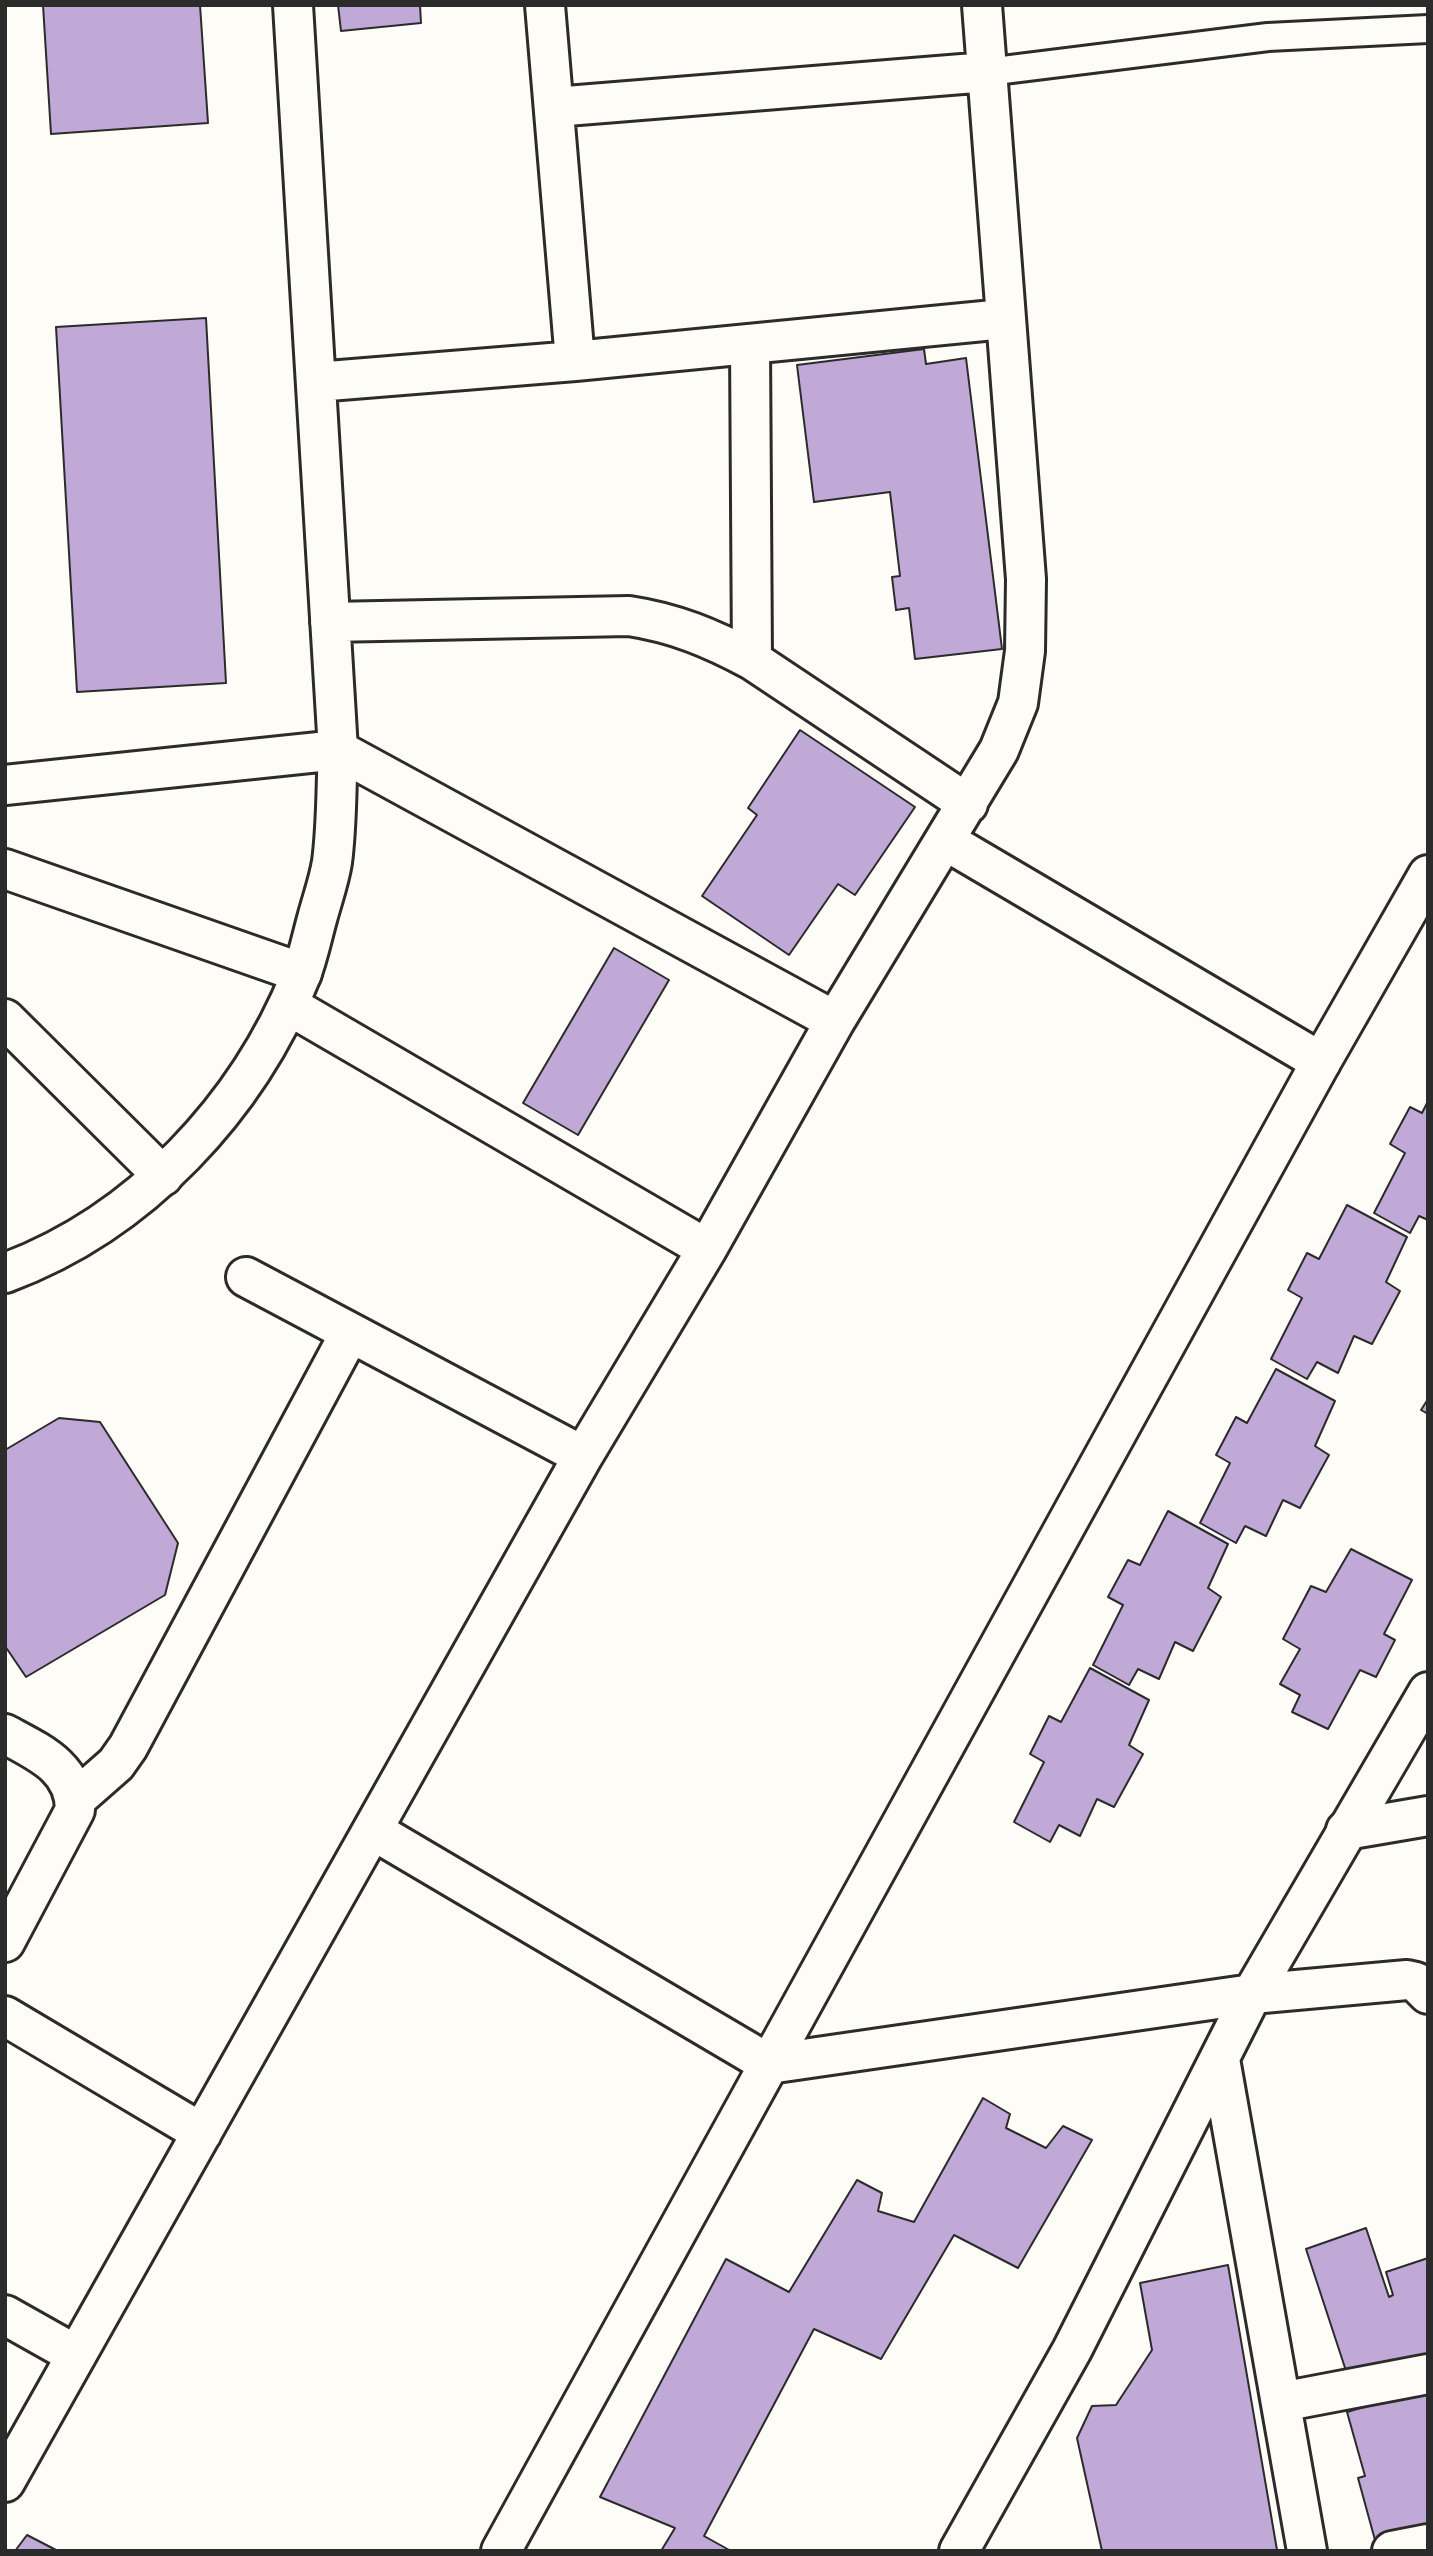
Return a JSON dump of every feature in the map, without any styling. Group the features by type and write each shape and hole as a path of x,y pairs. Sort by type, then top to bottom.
{"street":[{"path":"5,1273 26,1265 98,1226 163,1176 212,1125 254,1068 295,989 332,863 338,750 293,5"},
{"path":"545,5 575,361"},
{"path":"5,2482 583,1456 707,1249 835,1021 999,750 1018,703 1025,651 1026,579 982,5"},
{"path":"554,107 987,72"},
{"path":"316,382 575,361 1004,319"},
{"path":"750,344 752,660"},
{"path":"330,622 629,616 668,622 701,633 752,660 968,804"},
{"path":"5,785 338,750 835,1021"},
{"path":"946,841 1321,1062"},
{"path":"5,870 295,989 707,1249"},
{"path":"501,2551 1321,1062 1428,875"},
{"path":"5,1019 163,1176"},
{"path":"246,1277 583,1456"},
{"path":"75,1800 116,1764 128,1747 351,1333"},
{"path":"959,2551 1072,2350 1252,1994 1428,1692"},
{"path":"5,1734 52,1761 62,1771 75,1800 75,1810 5,1942"},
{"path":"1346,1830 1428,1816"},
{"path":"374,1831 769,2064 1252,1994 1407,1980 1416,1982 1428,1994"},
{"path":"5,2016 202,2133"},
{"path":"1220,2059 1307,2551"},
{"path":"5,2315 76,2355"},
{"path":"1281,2402 1428,2374"},
{"path":"1392,2551 1428,2544"}],"lane":[{"path":"987,72 1268,37 1428,29"}],"building":[{"path":"43,5 200,5 208,123 51,134"},
{"path":"338,5 420,5 421,23 341,31"},
{"path":"206,318 226,683 77,692 56,327"},
{"path":"924,349 926,364 966,358 1002,649 915,659 909,608 896,610 892,577 900,576 890,492 814,502 797,365"},
{"path":"800,730 915,807 855,895 838,884 789,955 702,896 757,815 748,808"},
{"path":"614,948 669,980 578,1135 523,1103"},
{"path":"1428,1101 1428,1220 1419,1216 1410,1233 1374,1213 1405,1153 1390,1144 1410,1107 1422,1113"},
{"path":"1347,1205 1407,1237 1386,1282 1400,1291 1372,1344 1354,1336 1338,1373 1317,1362 1307,1379 1271,1359 1302,1298 1288,1290 1307,1253 1319,1259"},
{"path":"1276,1369 1335,1401 1315,1446 1329,1455 1300,1508 1283,1500 1266,1536 1245,1526 1236,1543 1200,1523 1230,1463 1216,1455 1236,1417 1247,1423"},
{"path":"1428,1399 1428,1414 1421,1410"},
{"path":"59,1418 100,1422 178,1543 165,1595 26,1677 5,1646 5,1450"},
{"path":"1168,1511 1228,1544 1208,1588 1221,1597 1193,1651 1175,1642 1159,1679 1138,1669 1129,1685 1093,1665 1123,1605 1108,1597 1128,1560 1140,1565"},
{"path":"1351,1549 1412,1580 1384,1634 1395,1640 1376,1677 1360,1670 1328,1729 1292,1712 1300,1695 1280,1684 1300,1649 1283,1639 1311,1586 1326,1592"},
{"path":"1090,1668 1149,1700 1129,1745 1143,1754 1114,1807 1097,1799 1080,1836 1059,1825 1050,1842 1014,1822 1044,1762 1030,1754 1049,1716 1061,1722"},
{"path":"983,2098 1010,2114 1006,2128 1046,2148 1063,2126 1092,2140 1018,2268 954,2235 881,2359 814,2329 704,2536 731,2551 661,2551 675,2528 600,2497 726,2259 789,2292 857,2180 882,2193 878,2211 914,2222"},
{"path":"1366,2228 1389,2297 1393,2295 1386,2272 1428,2258 1428,2354 1349,2380 1306,2249"},
{"path":"1228,2265 1277,2550 1102,2551 1077,2438 1092,2406 1116,2405 1152,2350 1140,2283"},
{"path":"1428,2388 1428,2524 1375,2540 1358,2478 1365,2476 1347,2412"},
{"path":"27,2535 58,2551 15,2551"}]}
